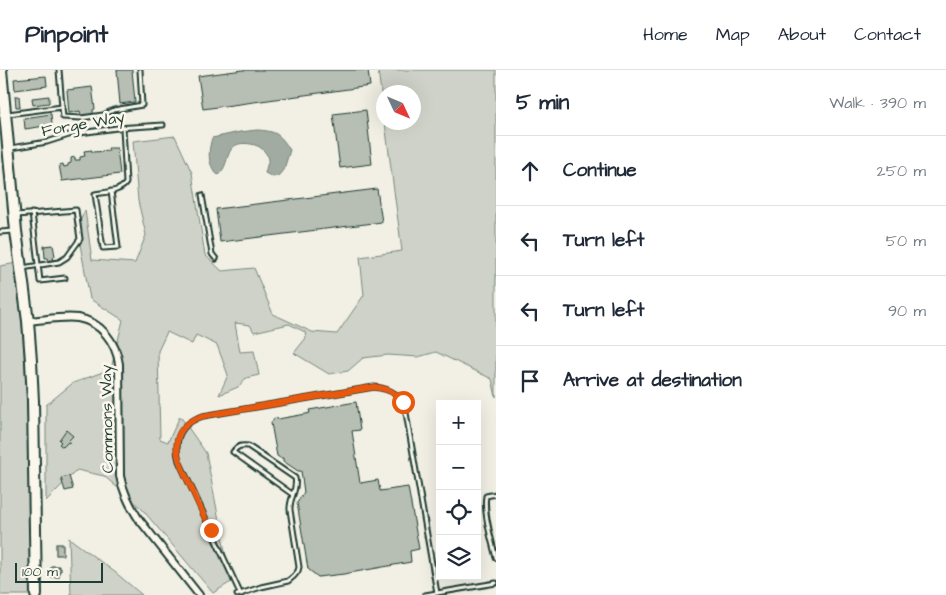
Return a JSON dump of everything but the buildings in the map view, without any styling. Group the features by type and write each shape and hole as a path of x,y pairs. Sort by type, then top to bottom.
{"main road":[{"path":"1,70 3,114 28,321 33,401 36,595"}],"street":[{"name":"Commons Way","path":"28,321 79,318 87,320 108,336 118,356 119,364 120,476 124,494 138,518 199,595"}],"lane":[{"path":"59,70 63,117 81,118 103,115 114,110 142,105 140,70"},
{"path":"3,114 62,107"},
{"name":"Forge Way","path":"8,149 47,142 72,134 163,125"},
{"path":"111,191 118,247 103,248 95,194 123,187 126,183 123,128"},
{"path":"202,195 212,254 216,259"},
{"path":"15,215 76,210 80,240 67,257 59,262 22,268"},
{"path":"32,213 40,281 65,278"},
{"path":"0,232 16,231"},
{"path":"292,494 233,452 242,445 254,448 295,478 297,485 292,494 290,510 299,567 298,571 288,580 240,594 179,461 177,443 181,432 191,421 203,416 374,387 384,388 399,397 403,402 406,413 436,593"},
{"path":"496,494 486,496 485,501 496,558"},
{"path":"425,595 496,583"}],"shaded area":[{"path":"378,70 496,70 496,397 492,379 436,352 418,357 388,355 363,358 348,371 329,374 294,353 306,338 305,332 289,324 254,332 250,325 235,323 240,352 254,351 259,375 246,378 238,387 219,395 228,375 217,345 196,335 192,344 167,332 158,351 160,439 168,442 180,416 206,453 231,582 213,593 141,508 104,476 77,470 46,501 46,405 73,383 111,369 123,320 90,299 77,228 85,210 92,260 135,263 146,235 138,201 133,141 175,136 192,173 205,255 222,271 254,268 273,314 312,332 337,334 364,295 360,257 402,251 386,130 421,130 421,85 380,85"},
{"path":"257,130 277,134 290,150 284,169 278,176 273,177 265,173 269,158 262,149 251,144 242,143 232,149 222,171 218,175 214,171 209,158 212,138"},
{"path":"17,263 26,388 32,595 0,595 0,266"},
{"path":"69,538 116,573 142,595 71,595"}],"route":[{"path":"211,530 177,456 178,437 191,421 203,416 374,387 384,388 392,392 403,402"}]}
